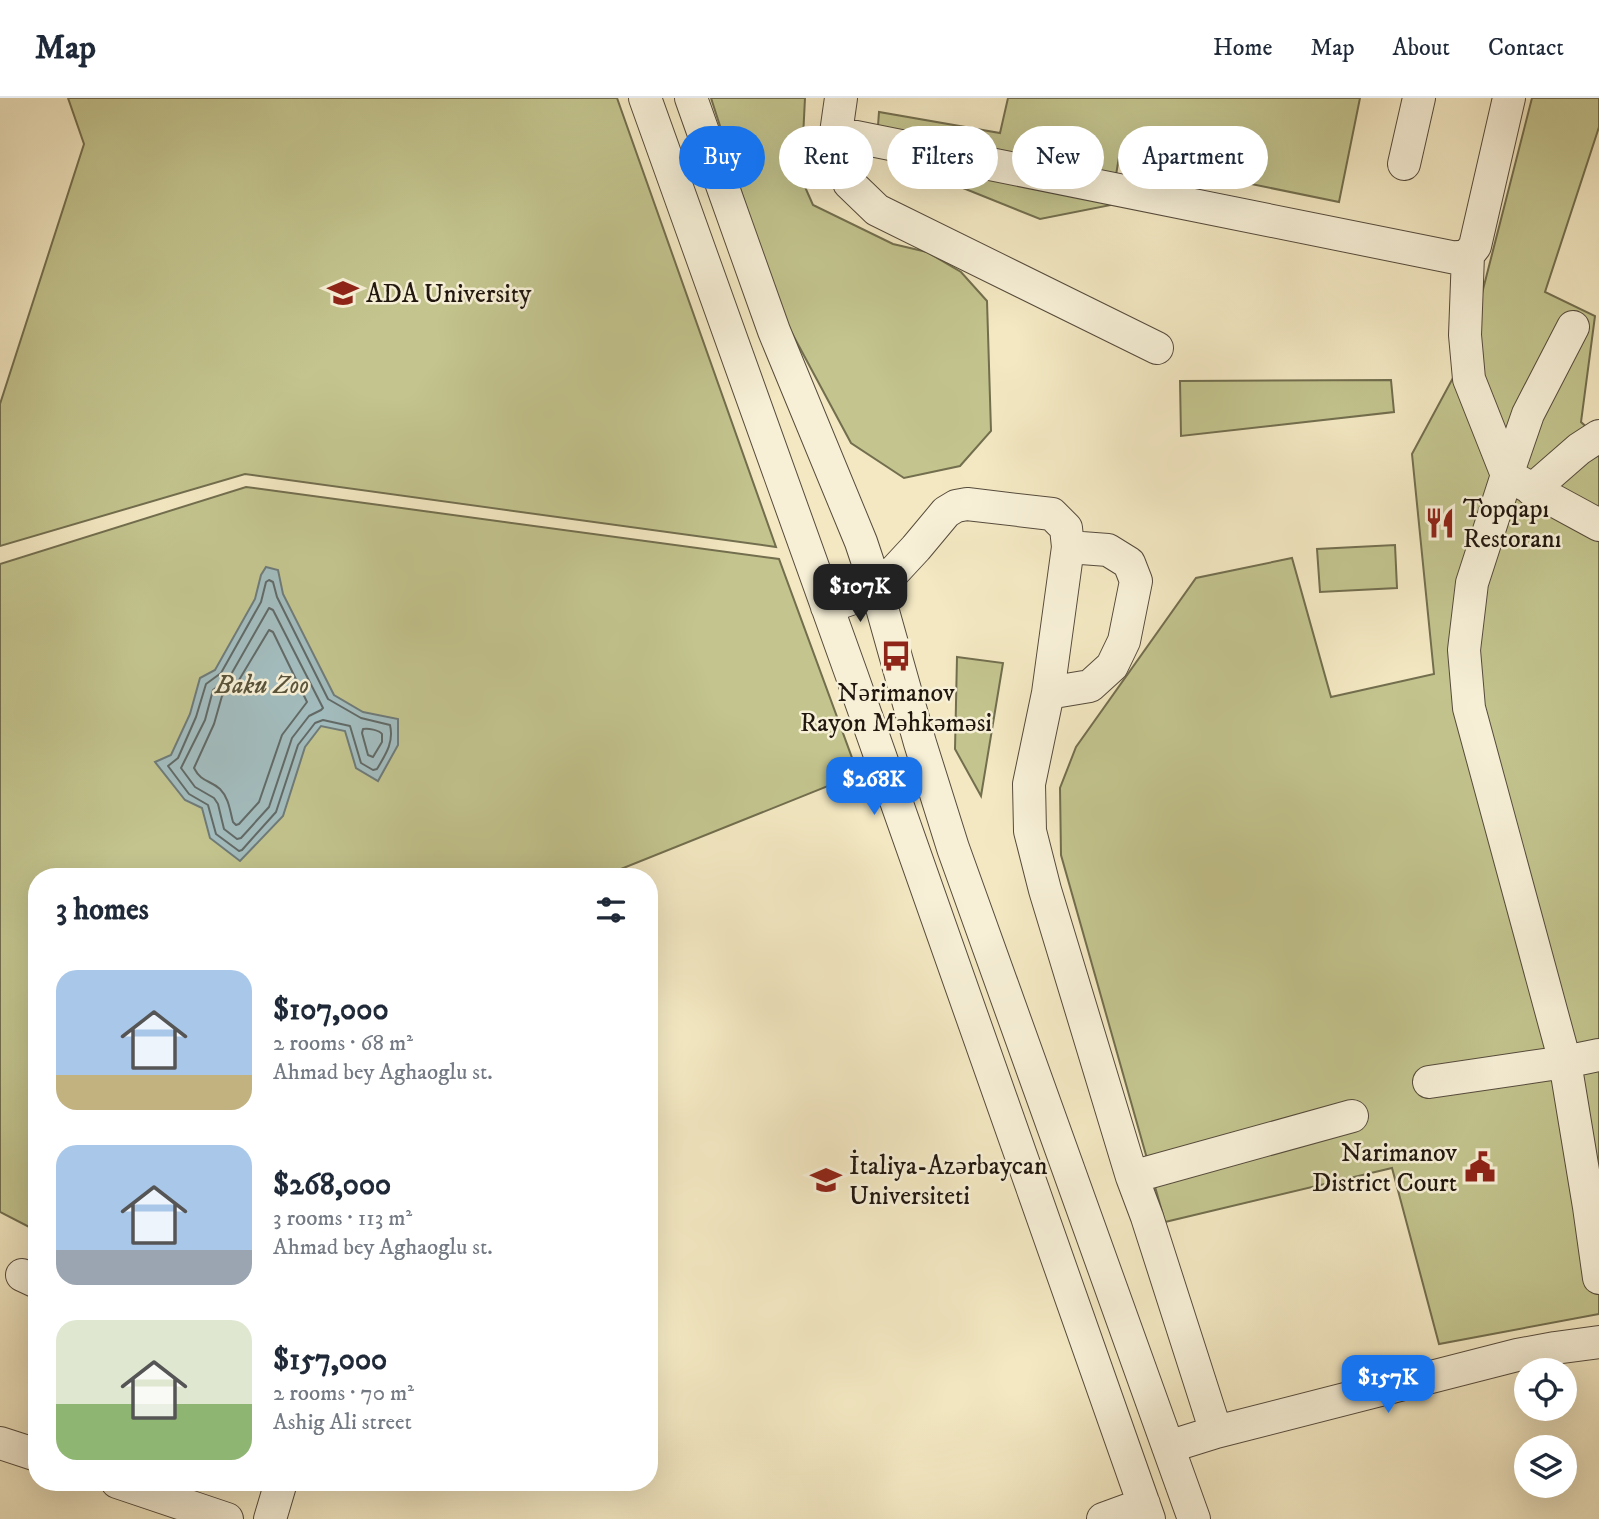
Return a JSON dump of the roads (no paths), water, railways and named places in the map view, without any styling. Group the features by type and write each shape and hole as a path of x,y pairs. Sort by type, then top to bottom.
{"street":[{"path":"645,98 1147,1512 1103,1519"},
{"path":"691,98 774,331 861,542 953,848 1194,1519"},
{"path":"837,126 841,98"},
{"path":"1404,164 1419,98"},
{"path":"1509,98 1475,246 1468,256 1465,335 1469,379 1520,482 1599,525"},
{"path":"873,140 1455,258 1468,256"},
{"path":"855,189 877,209 1157,348"},
{"path":"1573,327 1528,414 1520,482 1472,583 1464,650 1469,708 1565,1062 1599,1278"},
{"path":"1520,482 1599,436"},
{"path":"827,607 877,590 946,512 956,506 1052,514 1066,528 1068,547 1048,693 1029,784 1030,831 1045,890 1132,1177 1216,1432"},
{"path":"1048,693 1090,686 1112,666 1124,641 1136,581 1129,563 1108,550 1068,547"},
{"path":"1429,1082 1599,1055"},
{"path":"1132,1177 1352,1116"},
{"path":"1168,1447 1216,1432 1517,1355 1599,1342"},
{"path":"0,1443 28,1452"},
{"path":"144,1491 227,1519"},
{"path":"270,1519 278,1491"}],"water":[{"path":"266,567 278,570 283,594 334,695 363,712 398,719 398,745 378,781 356,768 345,731 321,726 305,747 283,816 240,861 210,838 202,808 185,800 155,762 171,755 190,714 200,678 215,670 255,599 261,575"}],"place":[{"name":"ADA University","path":"343,293"},
{"name":"Topqapı Restoranı","path":"1440,523"},
{"name":"Nərimanov Rayon Məhkəməsi","path":"896,656"},
{"name":"Narimanov District Court","path":"1480,1167"},
{"name":"İtaliya-Azərbaycan Universiteti","path":"826,1180"}],"park label":[{"name":"Baku Zoo","path":"262,684"}]}
